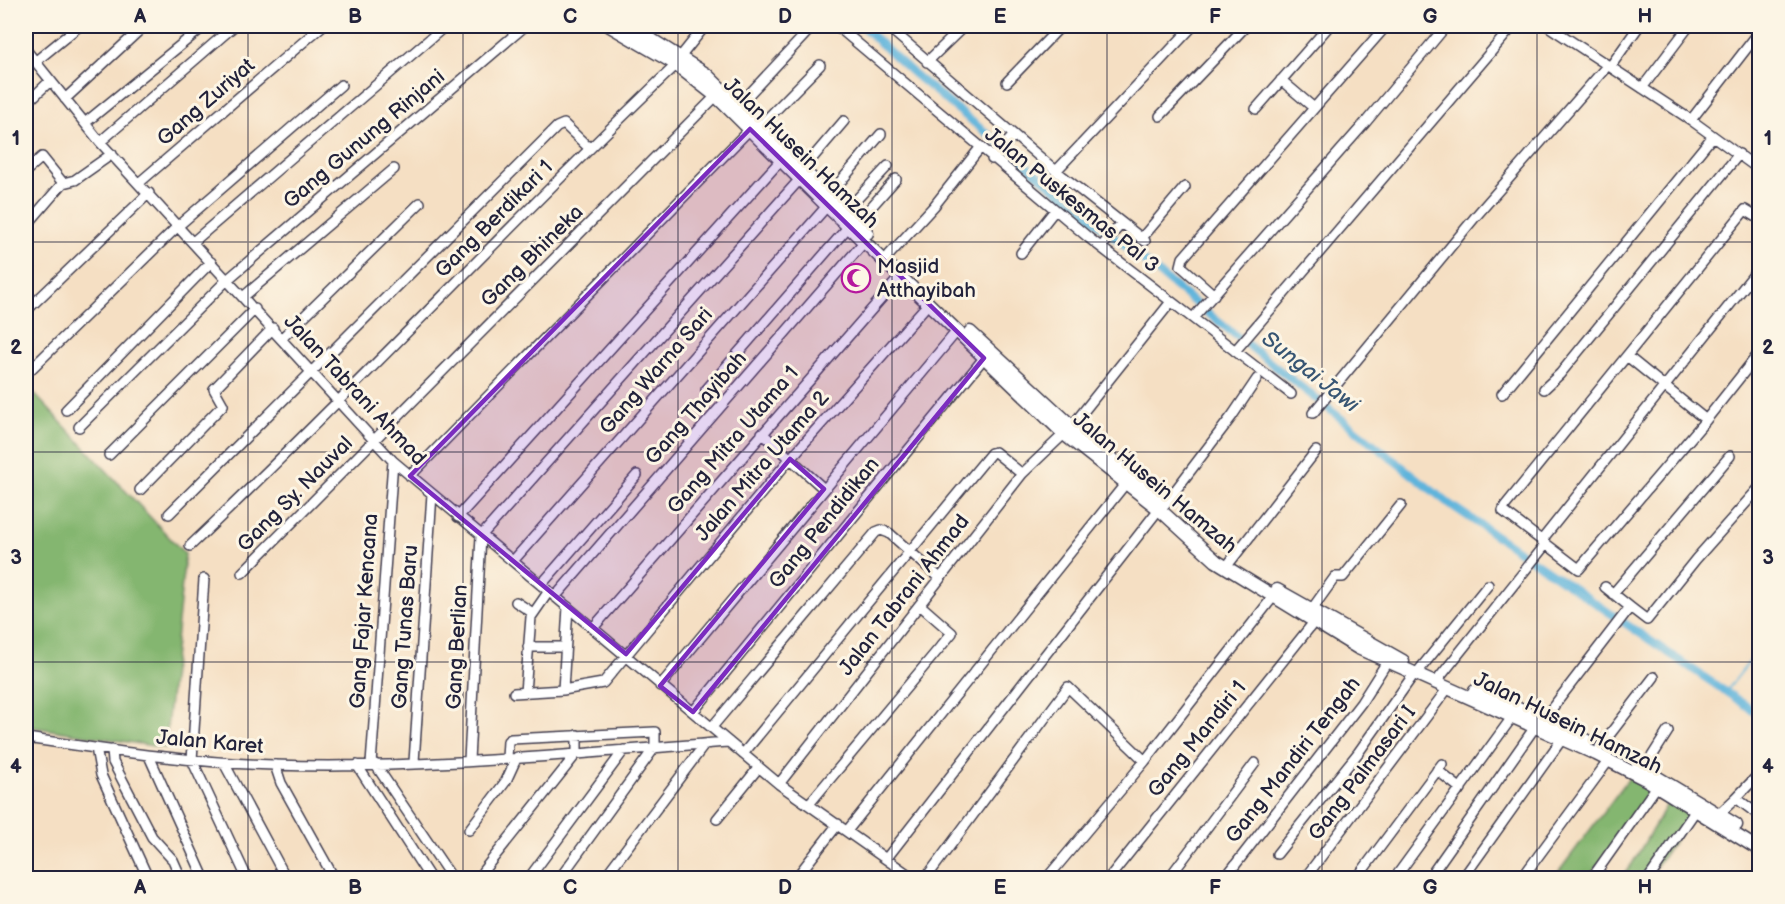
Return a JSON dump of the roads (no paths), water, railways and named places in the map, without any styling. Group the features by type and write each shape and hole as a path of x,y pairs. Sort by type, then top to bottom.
{"street":[{"path":"35,62 79,26"},
{"path":"65,99 144,26"},
{"path":"85,123 204,26"},
{"path":"100,142 234,26"},
{"name":"Gang Zuriyat","path":"140,182 322,26"},
{"path":"194,242 445,26"},
{"name":"Gang Gunung Rinjani","path":"80,428 227,280 525,26"},
{"name":"Jalan Husein Hamzah","path":"610,26 706,74 739,105 781,160 801,174"},
{"name":"Jalan Husein Hamzah","path":"630,26 678,61 716,96 755,127 843,214 865,242 900,277 957,331 971,339 984,358 1068,430 1230,562 1288,601 1314,622 1387,662 1440,677 1508,710"},
{"name":"Gang Berdikari 1","path":"190,546 678,61 705,26"},
{"path":"739,105 813,26"},
{"name":"Jalan Puskesmas Pal 3","path":"837,26 980,148 994,156 1055,210 1170,303 1195,316 1238,349 1291,394"},
{"path":"927,62 964,26"},
{"path":"1007,82 1061,26"},
{"path":"1056,171 1193,26"},
{"path":"1160,116 1246,26"},
{"path":"1256,109 1329,26"},
{"path":"1212,297 1181,266 1180,262 1386,26"},
{"path":"1195,316 1365,123 1446,26"},
{"path":"1238,349 1513,26"},
{"path":"1548,26 1691,120 1760,170"},
{"path":"1315,410 1476,216 1609,66 1639,26"},
{"path":"1642,88 1689,26"},
{"path":"892,27 1011,138 1056,171 1120,226 1143,240 1185,187"},
{"path":"1691,120 1760,31"},
{"name":"Jalan Tabrani Ahmad","path":"26,50 100,142 140,182 393,461 779,784 913,879"},
{"path":"410,476 755,127 820,65"},
{"path":"1281,80 1314,108"},
{"path":"26,104 50,81"},
{"path":"26,374 178,226 341,85"},
{"name":"Gang Bhineka","path":"374,442 716,96"},
{"path":"481,536 801,174 844,122"},
{"path":"169,514 311,369 560,124 564,124 589,148"},
{"name":"Gang Warna Sari","path":"513,561 828,201 881,134"},
{"path":"1502,394 1713,136"},
{"path":"994,156 1011,138"},
{"path":"889,255 934,206 980,148"},
{"path":"26,226 63,183 75,180 112,154"},
{"path":"1544,389 1560,374 1739,154"},
{"path":"26,171 42,157 63,183"},
{"path":"458,517 781,160"},
{"path":"843,214 888,166"},
{"path":"243,297 394,170"},
{"path":"706,390 896,179"},
{"path":"26,311 149,193"},
{"path":"282,338 420,203"},
{"path":"1021,253 1055,210"},
{"path":"1760,219 1745,210 1503,509 1579,569 1706,420 1760,352"},
{"name":"Jalan Husein Hamzah","path":"853,225 889,255 971,339 1068,430 1126,483 1162,507 1216,561 1274,597 1312,609 1448,688 1600,747 1644,770 1760,850"},
{"path":"1101,247 1120,226"},
{"name":"Gang Thayibah","path":"548,591 865,242"},
{"path":"66,410 211,262"},
{"path":"1440,677 1540,553 1544,542 1665,385 1760,267"},
{"name":"Gang Mitra Utama 1","path":"593,628 900,277"},
{"name":"Jalan Tabrani Ahmad","path":"779,784 1022,474 1068,430 1170,303"},
{"name":"Jalan Mitra Utama 2","path":"514,693 563,690 602,684 790,459 928,304"},
{"path":"109,455 255,309"},
{"path":"140,490 223,405 214,389 273,328"},
{"path":"660,686 957,331"},
{"path":"1628,356 1706,420"},
{"name":"Gang Pendidikan","path":"693,712 984,358"},
{"path":"886,859 1232,417 1257,379"},
{"path":"762,433 824,489"},
{"name":"Gang Sy. Nauval","path":"242,573 374,442"},
{"path":"1230,562 1316,450"},
{"path":"743,754 991,453 995,452 1022,474"},
{"path":"1613,594 1730,456"},
{"name":"Gang Fajar Kencana","path":"373,764 393,461"},
{"path":"525,692 532,613 637,475"},
{"path":"847,831 1126,483"},
{"path":"1605,587 1628,611 1647,620 1696,559 1760,487"},
{"name":"Gang Tunas Baru","path":"414,762 432,494"},
{"path":"1312,609 1335,577 1343,578 1401,505"},
{"path":"712,727 871,536 881,530 886,531 940,578"},
{"name":"Gang Berlian","path":"469,760 481,536"},
{"path":"204,579 192,760 247,879"},
{"path":"1277,854 1364,744 1417,671 1488,585"},
{"path":"1047,879 1145,761 1274,597"},
{"path":"516,602 532,613"},
{"path":"809,804 952,633 920,605"},
{"path":"563,690 568,607"},
{"path":"1429,879 1539,723 1628,611"},
{"name":"Gang Mandiri 1","path":"1109,879 1314,622"},
{"path":"528,647 565,646"},
{"name":"Gang Mandiri Tengah","path":"1225,879 1361,703 1387,662"},
{"path":"1600,747 1654,677"},
{"path":"926,879 1068,687 1145,761"},
{"name":"Gang Palmasari I","path":"1305,879 1448,688"},
{"path":"1395,879 1461,789 1508,710"},
{"name":"Jalan Husein Hamzah","path":"1539,723 1562,739 1609,760 1699,807 1719,814 1760,842"},
{"path":"507,758 509,740 653,731 655,747 560,879"},
{"path":"1644,770 1668,731"},
{"path":"610,751 611,733"},
{"path":"483,871 577,753 577,735"},
{"name":"Jalan Karet","path":"26,738 149,756 275,765 357,765 469,760 729,742"},
{"path":"1463,879 1562,739"},
{"path":"604,879 705,744"},
{"path":"96,748 102,779 148,879"},
{"path":"112,750 113,762 152,837 173,860 181,879"},
{"path":"529,879 624,750"},
{"path":"149,756 204,879"},
{"path":"469,830 506,781 518,757"},
{"path":"1522,879 1609,760"},
{"path":"224,763 286,879"},
{"path":"373,764 452,879"},
{"path":"1169,879 1256,764"},
{"path":"275,765 281,783 334,879"},
{"path":"357,765 430,879"},
{"path":"717,819 759,767"},
{"path":"1357,879 1439,767 1461,789"},
{"path":"1719,814 1760,773"},
{"path":"1592,879 1657,786"},
{"path":"1736,798 1760,816"},
{"path":"1649,879 1699,807"},
{"path":"796,879 838,824"}],"waterway":[{"name":"Sungai Jawi","path":"862,26 915,75 1200,307 1448,503 1760,715"},
{"path":"1725,693 1760,648"}],"place":[{"name":"Masjid Atthayibah","path":"856,278"}]}
